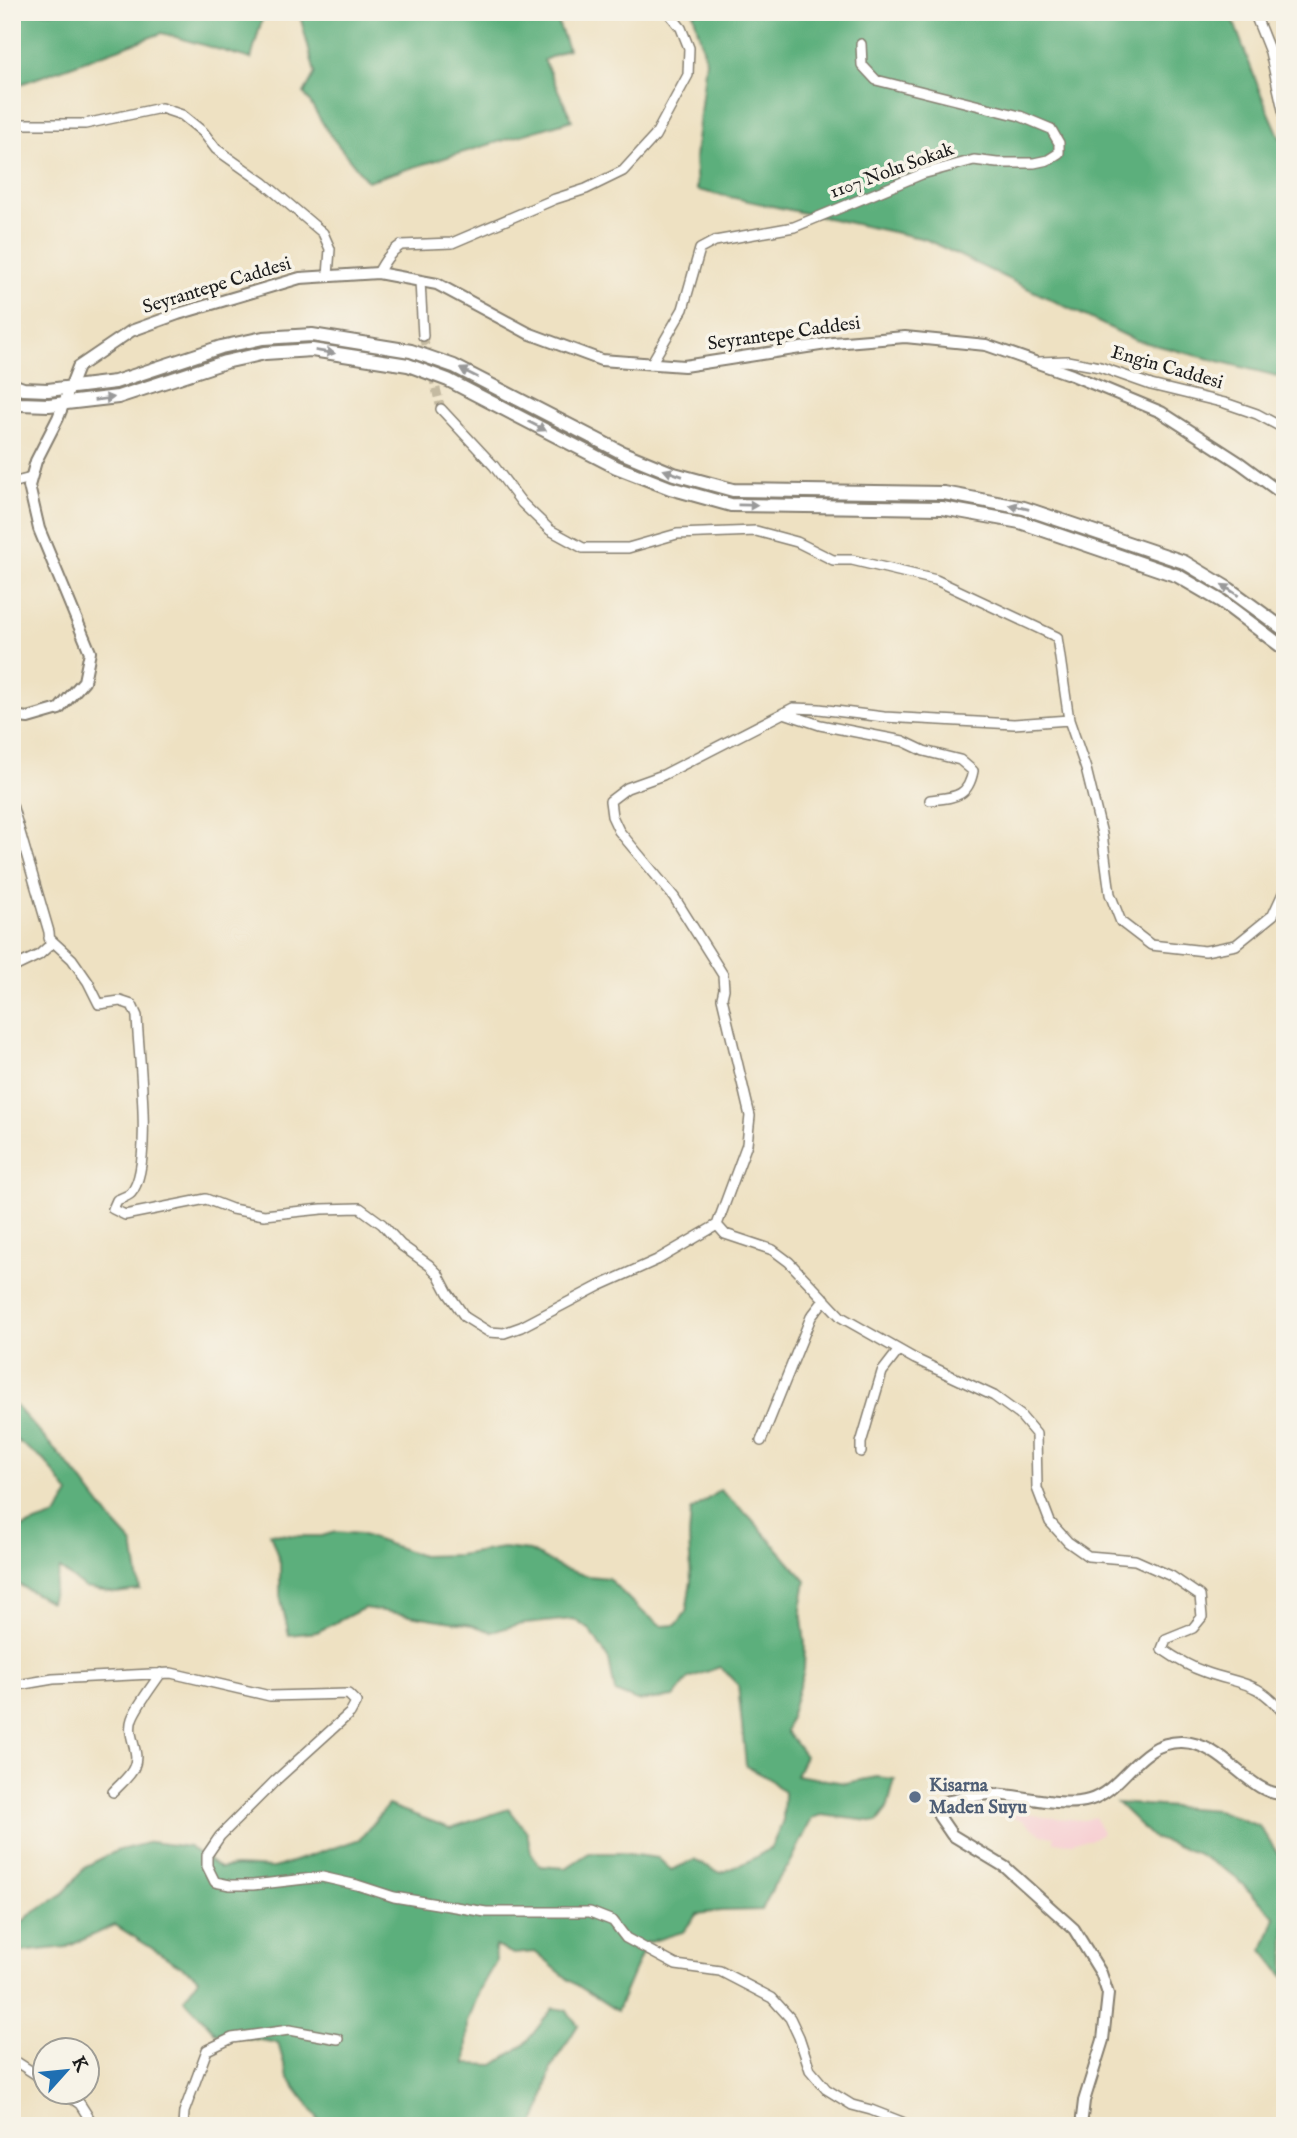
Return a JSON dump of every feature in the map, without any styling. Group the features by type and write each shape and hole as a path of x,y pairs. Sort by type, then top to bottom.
{"main road":[{"path":"12,385 23,389 48,390 115,382 221,347 262,338 312,335 411,351 454,366 623,453 674,474 733,490 944,493 1024,508 1184,562 1229,589 1285,630"},
{"path":"12,401 20,404 49,405 118,397 225,362 265,353 312,350 408,365 448,380 616,467 670,488 731,505 942,508 1020,522 1178,576 1221,601 1285,649"}],"street":[{"path":"378,273 394,249 401,245 452,243 555,199 586,189 623,171 655,136 688,75 689,48 681,28 668,12"},
{"path":"1254,12 1270,52 1285,119"},
{"name":"1107 Nolu Sokak","path":"651,364 683,309 700,249 715,242 794,227 922,174 974,160 1034,163 1048,160 1059,153 1059,143 1051,129 1020,116 876,80 862,65 861,44"},
{"path":"12,124 85,124 162,108 182,115 203,132 216,149 264,183 323,233 330,249 328,276"},
{"name":"Seyrantepe Caddesi","path":"12,716 28,718 59,709 84,681 90,652 39,529 29,486 36,461 78,367 131,331 178,314 300,278 378,273 437,284 528,333 601,360 684,366 832,343 905,337 986,345 1161,412 1285,496"},
{"path":"420,281 423,336"},
{"name":"Engin Caddesi","path":"1034,362 1067,361 1101,367 1151,385 1225,402 1257,414 1285,429"},
{"path":"441,409 494,466 522,503 550,530 583,548 628,548 677,534 756,531 797,542 833,560 852,560 936,580 1057,637 1069,720 1086,769 1102,834 1110,894 1121,922 1151,945 1205,951 1236,945 1273,915 1285,888"},
{"path":"12,483 31,478"},
{"path":"49,938 72,959 99,1004 120,1001 132,1005 137,1017 144,1130 138,1182 130,1194 117,1200 113,1209 125,1215 206,1199 232,1209 264,1215 360,1208 383,1224 401,1245 438,1274 465,1317 489,1332 504,1333 522,1327 599,1286 657,1260 717,1225 747,1144 750,1116 722,998 723,975 674,897 620,831 612,816 610,801 627,788 663,775 793,708 884,717 1014,724 1069,720"},
{"path":"784,713 820,725 903,741 924,751 960,760 973,771 971,784 957,797 930,800"},
{"path":"12,805 50,945 39,955 12,968"},
{"path":"717,1225 725,1234 773,1250 789,1262 841,1317 899,1350 994,1396 1020,1415 1036,1434 1037,1488 1041,1500 1050,1522 1068,1542 1088,1556 1135,1560 1171,1576 1199,1596 1202,1617 1193,1628 1166,1639 1162,1649 1205,1672 1248,1683 1272,1698 1285,1715"},
{"path":"761,1441 811,1317 825,1299"},
{"path":"861,1452 861,1443 882,1372 899,1350"},
{"path":"113,1792 134,1769 137,1755 131,1743 132,1718 161,1673"},
{"path":"12,1686 52,1679 171,1673 270,1696 348,1694 356,1702 350,1713 275,1781 220,1836 207,1855 206,1866 215,1882 253,1885 321,1877 394,1897 486,1912 590,1912 613,1921 626,1938 676,1965 720,1971 772,1998 790,2018 810,2070 826,2089 852,2105 871,2109 907,2126"},
{"path":"1081,2126 1084,2101 1103,2040 1108,1994 1101,1973 1074,1929 1005,1867 952,1835 939,1816 945,1802 992,1794 1087,1801 1105,1794 1151,1751 1168,1742 1199,1745 1217,1753 1260,1787 1285,1794"},
{"path":"183,2126 184,2112 207,2050 232,2038 289,2030 338,2039"},
{"path":"12,2059 32,2072"},
{"path":"81,2106 94,2126"}],"shaded area":[{"path":"991,1805 1043,1817 1084,1820 1095,1817 1102,1833 1090,1840 1074,1843 1054,1842 1054,1837 1042,1835 1022,1820 989,1812"}],"green space":[{"path":"12,12 264,12 251,59 162,33 12,87"},
{"path":"299,12 554,12 568,49 544,60 572,120 367,181 330,135 304,93 315,73"},
{"path":"693,12 1230,12 1285,149 1285,378 1135,340 925,239 697,190 695,158 706,60"},
{"path":"12,1404 79,1477 133,1544 140,1590 116,1593 85,1588 60,1569 50,1602 12,1581 12,1531 56,1516 69,1494 46,1462 12,1437"},
{"path":"720,1490 750,1517 806,1581 801,1609 805,1644 804,1670 786,1731 805,1756 796,1775 845,1783 877,1777 895,1779 887,1809 877,1822 821,1815 812,1818 790,1864 774,1885 762,1910 697,1914 683,1932 646,1943 617,2011 569,1980 535,1952 514,1954 495,1946 496,1961 480,1989 468,2022 466,2064 494,2065 525,2044 553,2008 566,2010 578,2025 551,2068 534,2126 319,2126 317,2117 288,2078 278,2043 216,2033 184,1999 199,1978 115,1925 67,1947 12,1953 12,1931 30,1915 64,1893 86,1866 116,1851 151,1842 189,1847 220,1868 274,1868 360,1839 388,1805 450,1828 509,1809 527,1832 531,1852 540,1866 566,1868 589,1853 621,1853 658,1858 671,1870 694,1860 721,1873 771,1848 783,1821 784,1792 768,1778 746,1766 738,1685 720,1667 689,1678 674,1697 637,1701 615,1692 609,1660 590,1630 573,1619 516,1625 492,1632 472,1625 364,1608 317,1632 289,1635 280,1596 280,1563 270,1533 297,1536 322,1536 335,1532 360,1534 422,1556 458,1555 503,1548 530,1551 561,1568 588,1576 608,1578 639,1609 662,1626 676,1625 686,1612 691,1582 691,1511"},
{"path":"1117,1803 1217,1810 1259,1826 1285,1864 1285,1978 1263,1950 1275,1917 1232,1874 1196,1853 1153,1838"}],"tunnel":[{"path":"423,336 441,409"}],"place":[{"name":"Kisarna Maden Suyu","path":"915,1797"}]}
